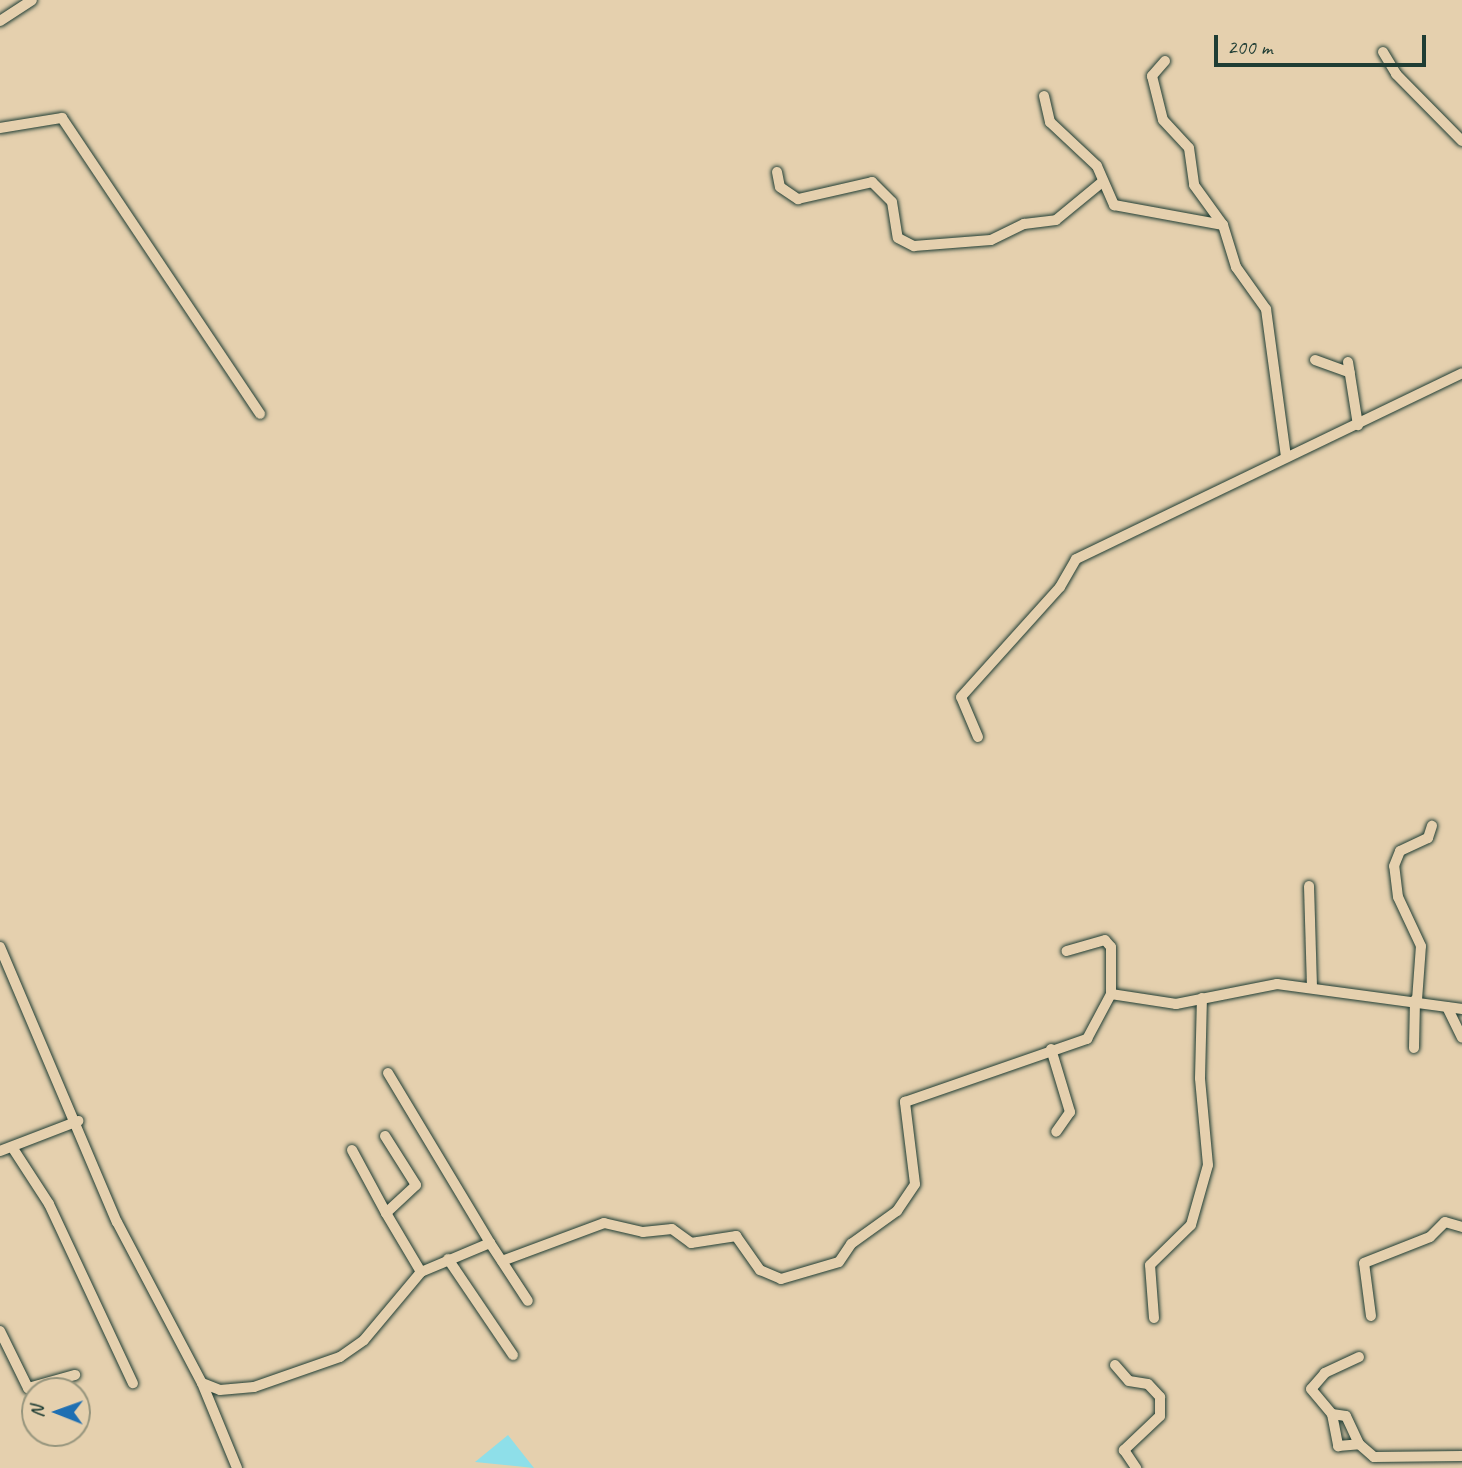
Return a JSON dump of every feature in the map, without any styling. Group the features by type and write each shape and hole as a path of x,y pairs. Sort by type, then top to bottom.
{"street":[{"path":"0,21 32,0"},
{"path":"1383,52 1396,74 1462,141"},
{"path":"1165,61 1152,76 1163,120 1189,148 1194,185 1223,225 1236,267 1266,309 1286,456"},
{"path":"1044,96 1050,122 1082,148 1110,201 1125,209 1223,225"},
{"path":"0,128 62,117 260,414"},
{"path":"777,172 780,187 798,198 872,182 891,202 898,238 914,246 991,240 1024,224 1056,220 1101,183"},
{"path":"1315,360 1349,367 1358,425"},
{"path":"978,737 961,697 1060,587 1076,559 1462,373"},
{"path":"1414,1048 1420,946 1398,897 1394,866 1400,851 1428,838 1432,826"},
{"path":"1310,887 1312,988"},
{"path":"502,1261 604,1223 643,1232 672,1229 691,1243 736,1236 760,1270 781,1279 839,1262 851,1244 897,1211 915,1184 905,1102 1051,1049 1087,1039 1111,994 1109,942 1067,951"},
{"path":"0,947 78,1121 137,1264 202,1383 237,1468"},
{"path":"1111,994 1176,1004 1277,984 1416,1000 1462,1009"},
{"path":"1154,1318 1150,1265 1191,1225 1208,1166 1200,1079 1202,998"},
{"path":"1447,1007 1462,1038"},
{"path":"1051,1049 1070,1112 1056,1132"},
{"path":"388,1073 528,1301"},
{"path":"0,1151 78,1121"},
{"path":"385,1136 416,1185 386,1213"},
{"path":"12,1147 49,1204 133,1383"},
{"path":"352,1150 421,1272"},
{"path":"1371,1316 1364,1264 1430,1237 1446,1222 1462,1227"},
{"path":"202,1383 219,1390 254,1388 340,1357 364,1339 421,1272 490,1243"},
{"path":"448,1259 513,1355"},
{"path":"0,1331 28,1388 75,1374"},
{"path":"1359,1357 1312,1385 1332,1414 1338,1446 1359,1444"},
{"path":"1115,1366 1129,1381 1148,1384 1160,1396 1160,1416 1124,1450 1136,1468"},
{"path":"1332,1414 1346,1416 1359,1444 1374,1457 1462,1456"}],"water":[{"path":"508,1435 534,1468 475,1462"}]}
